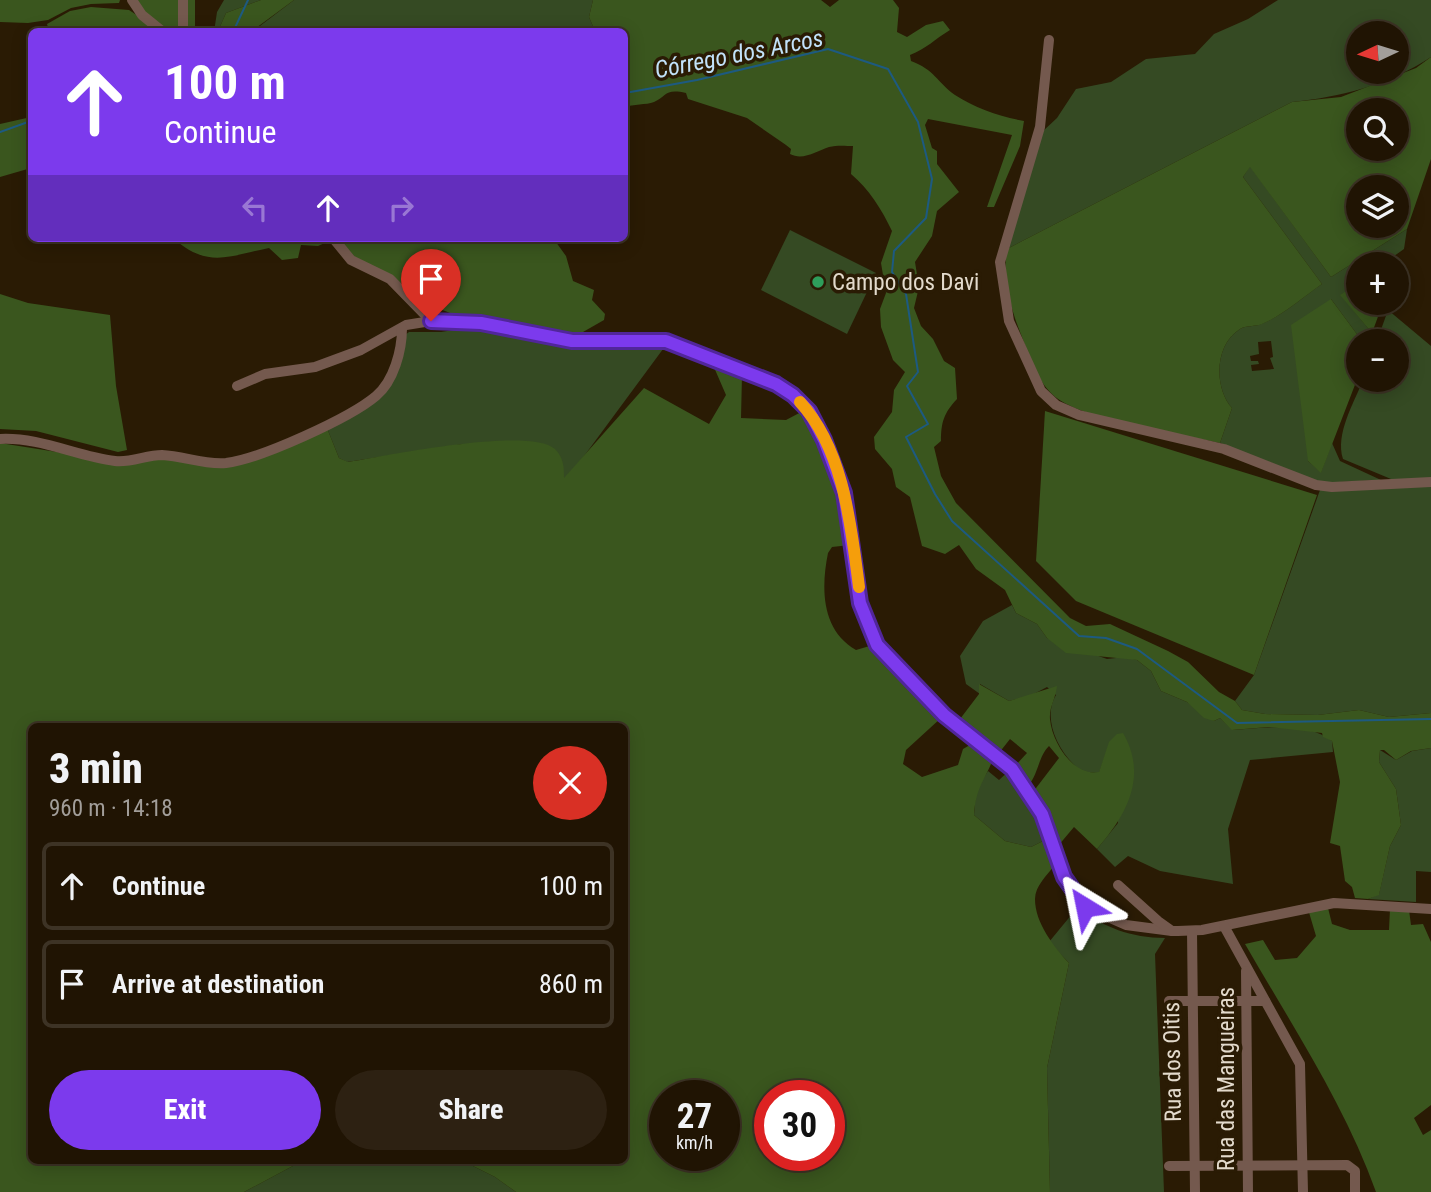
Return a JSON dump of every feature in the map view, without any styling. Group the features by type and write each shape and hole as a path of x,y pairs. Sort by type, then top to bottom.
{"street":[{"path":"132,0 142,15 158,28"},
{"path":"183,0 183,28"},
{"path":"1049,40 1040,127 1000,262 1009,321 1041,391 1056,404 1079,415 1224,449 1315,485 1332,487 1431,482"},
{"path":"336,242 351,260 390,279 431,321"},
{"path":"237,386 265,374 315,367 339,359 402,328 431,321 481,323 572,341 666,341 776,384 793,395 809,411 824,440 844,493 860,603 877,645 944,715 1012,769 1042,814 1064,877 1085,907 1126,925 1172,931 1224,926 1334,903 1431,908"},
{"path":"0,439 55,445 118,461 162,455 207,463 242,459 335,421 377,396 386,384 397,358 402,328"},
{"path":"1118,885 1172,931"},
{"path":"1224,926 1300,1064 1303,1192"},
{"name":"Rua dos Oitis","path":"1192,931 1195,1192"},
{"name":"Rua das Mangueiras","path":"1246,966 1248,1192"},
{"path":"1169,1001 1265,1001"},
{"path":"1169,1166 1352,1166 1354,1192"}],"green space":[{"path":"0,0 120,0 119,3 71,8 48,20 28,23 0,22"},
{"path":"135,0 181,0 181,28 162,28 143,12"},
{"path":"185,0 195,0 195,28 185,28"},
{"path":"224,0 261,0 226,13 219,28 215,28 217,12"},
{"path":"261,0 294,0 256,28 219,28 226,13"},
{"path":"294,0 593,0 589,17 594,28 257,28"},
{"path":"593,0 821,0 830,7 839,0 893,0 899,8 897,32 907,37 926,25 943,21 950,30 910,55 911,61 925,68 963,100 988,111 1024,121 1020,146 994,207 987,207 1012,135 928,119 925,125 932,148 937,151 937,164 959,192 937,211 932,236 915,262 919,287 914,308 921,326 933,339 944,361 955,368 957,399 944,418 941,441 934,447 941,476 956,503 1070,618 1086,626 1110,624 1168,651 1188,662 1242,710 1265,714 1318,715 1359,710 1389,717 1431,713 1431,748 1411,751 1396,760 1384,750 1380,750 1379,762 1396,789 1401,825 1390,846 1379,895 1368,899 1355,898 1352,887 1345,881 1340,846 1330,843 1340,782 1332,741 1323,737 1322,733 1269,727 1232,730 1220,718 1214,721 1204,718 1187,702 1161,691 1151,671 1137,660 1066,653 1047,638 1037,624 1016,613 1005,590 976,569 959,545 945,554 922,546 910,497 896,487 892,469 875,449 874,437 892,412 894,390 905,372 893,360 881,327 880,309 886,293 881,263 892,231 864,186 851,174 853,146 832,146 805,156 795,156 790,154 791,149 786,145 747,118 688,99 686,93 670,92 651,103 628,106 628,28 594,28 589,17"},
{"path":"1278,0 1431,0 1431,57 1415,67 1409,70 1409,21 1346,21 1346,84 1375,84 1328,97 1292,102 1007,249 1042,132 1057,118 1076,89 1111,82 1146,59 1195,54 1214,34 1248,19"},
{"path":"91,7 129,10 156,28 48,28 47,24 70,11"},
{"path":"1431,57 1431,159 1409,223 1409,175 1346,175 1346,238 1393,238 1371,252 1346,252 1346,268 1331,277 1250,167 1243,177 1322,284 1270,321 1240,329 1225,345 1219,367 1220,378 1226,400 1232,408 1220,443 1106,419 1065,403 1046,388 1033,365 1013,312 1006,281 1007,249 1292,102 1341,97 1375,84 1409,84 1409,71"},
{"path":"28,118 28,169 0,177 0,124"},
{"path":"1250,166 1331,277 1346,268 1346,291 1341,295 1346,301 1346,315 1357,315 1369,329 1353,329 1331,299 1308,461 1321,472 1332,443 1340,461 1381,480 1319,483 1220,443 1232,408 1226,400 1220,378 1219,367 1225,345 1240,329 1269,321 1322,284 1243,177","holes":["1271,341 1273,357 1270,358 1274,369 1252,371 1251,365 1259,364 1258,361 1251,361 1250,356 1259,354 1258,342"]},
{"name":"Campo dos Davi","path":"790,230 876,273 847,334 761,290"},
{"path":"1393,238 1406,238 1404,249 1400,252 1371,252"},
{"path":"178,242 327,242 318,246 301,245 298,258 282,260 269,248 219,258 197,254"},
{"path":"340,242 556,242 566,256 573,281 594,290 592,300 605,314 604,320 583,332 581,337 571,338 455,315 435,307 428,298 353,257"},
{"path":"1346,291 1346,302 1340,295"},
{"path":"0,294 28,303 110,315 116,386 127,450 118,452 36,431 0,429"},
{"path":"1331,299 1353,329 1346,329 1346,392 1352,392 1321,473 1308,461 1291,325"},
{"path":"1357,315 1379,315 1373,329 1369,329"},
{"path":"1386,315 1394,315 1431,346 1431,479 1391,479 1343,459 1343,429 1358,392 1409,392 1409,329 1381,329"},
{"path":"484,325 666,345 576,467 564,479 463,444 347,462 339,458 327,428 377,399 405,335 409,332 441,332"},
{"path":"713,365 742,375 741,418 786,420 805,410 833,476 850,545 832,547 828,553 824,580 830,620 844,642 856,650 873,645 941,718 906,750 903,764 922,777 958,765 963,749 975,742 994,757 979,791 974,815 1005,841 1031,847 1047,839 1055,865 1037,890 1036,908 1046,934 1069,963 1047,1068 1050,1192 516,1192 495,1177 469,1164 628,1164 628,723 28,723 28,1164 296,1164 244,1192 0,1192 0,443 76,455 154,458 225,465 327,428 339,458 348,462 488,441 517,440 540,443 558,452 563,463 564,478 644,388 709,424 726,395"},
{"path":"1045,411 1317,495 1254,675 1076,601 1036,561"},
{"path":"1431,485 1431,713 1389,717 1359,710 1318,715 1265,714 1242,710 1235,701 1254,675 1320,490"},
{"path":"1012,605 1016,613 1037,624 1047,638 1107,659 1125,657 1137,660 1151,671 1161,691 1187,702 1214,721 1220,718 1233,730 1298,728 1332,741 1333,752 1250,760 1228,829 1233,884 1160,871 1128,856 1115,867 1097,849 1118,823 1110,742 1099,773 1083,772 1067,757 1055,737 1051,715 1056,695 1047,687 1030,696 1009,701 980,684 980,694 966,684 960,656 983,621"},
{"path":"979,684 1009,701 1057,686 1050,715 1052,728 1060,748 1073,764 1081,769 1099,772 1109,742 1117,734 1123,733 1134,764 1131,794 1117,823 1097,849 1074,827 1058,846 1033,792 1059,758 1049,746 1028,786 1014,767 1027,753 1010,739 999,753 957,723 979,694"},
{"path":"1431,748 1431,872 1416,871 1416,902 1368,899 1379,894 1390,846 1401,825 1396,789 1379,762 1380,750 1396,760 1412,751"},
{"path":"1010,770 1038,816 1047,839 1031,847 1005,841 974,815 976,790 988,771 999,780"},
{"path":"1077,908 1118,930 1165,938 1155,954 1164,1192 1050,1192 1047,1068 1069,963 1049,942"},
{"path":"1328,908 1332,924 1350,930 1389,930 1390,909 1409,910 1411,925 1423,924 1431,942 1431,1105 1414,1118 1423,1135 1431,1130 1431,1192 1376,1192 1333,1096 1245,944 1263,940 1275,960 1297,958 1316,936 1308,909"},
{"path":"296,1164 469,1164 495,1177 516,1192 244,1192"}],"waterway":[{"path":"235,28 248,0"},
{"name":"Córrego dos Arcos","path":"628,92 697,80 828,49 888,69 918,122 932,179 926,218 894,251 892,272 906,294 918,372 907,386 928,424 906,437 952,521 1079,636 1106,638 1137,649 1237,723 1431,719"},
{"name":"Córrego dos Arcos","path":"0,132 28,122"}],"slow traffic":[{"path":"800,402 809,411 824,440 844,493 859,587"}],"place":[{"name":"Campo dos Davi","path":"818,282"}],"route":[{"path":"431,321 498,325 572,341 666,341 776,384 793,395 809,411 824,440 844,493 860,603 877,645 913,686 944,715 1012,769 1042,814 1064,877 1074,895 1085,907"}]}
